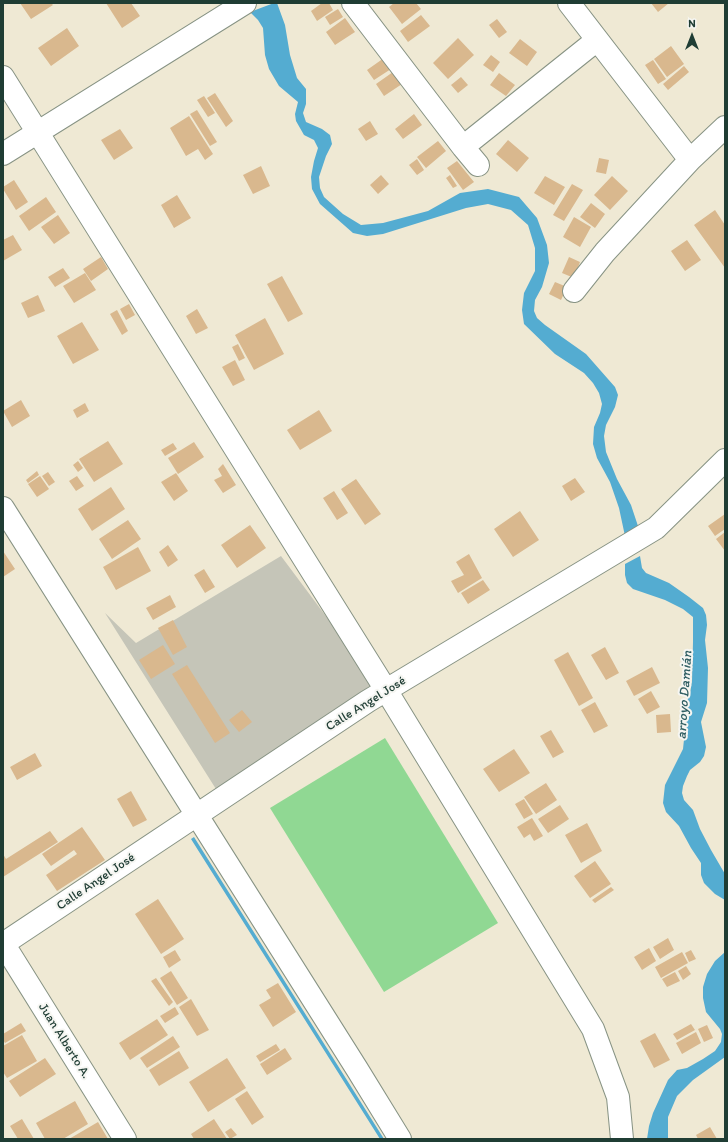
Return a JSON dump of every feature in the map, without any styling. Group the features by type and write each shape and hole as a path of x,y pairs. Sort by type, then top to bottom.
{"street":[{"path":"3,154 245,3"},
{"path":"353,3 478,165"},
{"path":"569,3 690,160"},
{"path":"463,147 597,40"},
{"path":"3,77 386,690 592,1029 618,1097 622,1139"},
{"path":"574,291 605,252 690,160 725,127"},
{"name":"Calle Angel José","path":"3,943 368,701 656,528 725,460"},
{"path":"3,508 400,1139"},
{"name":"Juan Alberto A.","path":"3,943 125,1139"}],"shaded area":[{"path":"281,556 375,682 221,797 105,613 136,643"}],"green space":[{"path":"385,738 498,923 384,992 270,808"}],"water":[{"path":"277,3 285,25 290,55 297,78 306,89 306,104 303,113 306,122 322,129 330,135 332,144 319,177 320,188 324,197 343,214 361,225 383,223 428,211 460,193 488,189 519,197 537,218 547,245 549,263 542,287 535,300 534,311 537,318 545,325 586,354 615,387 618,395 615,407 606,425 604,436 606,452 617,479 631,505 639,529 625,536 619,508 610,482 597,458 593,444 594,427 602,404 599,393 584,373 555,354 524,324 522,310 524,293 535,271 535,248 528,225 511,210 488,204 466,208 383,234 367,236 353,233 320,204 312,189 311,177 318,148 314,140 304,135 296,121 295,114 298,102 279,86 269,69 265,55 263,28 250,12"},
{"path":"640,556 642,568 646,573 669,583 689,597 703,608 706,615 707,625 705,640 708,668 707,703 701,722 706,747 704,756 700,762 690,770 683,786 682,793 684,800 693,810 700,829 725,874 725,900 715,894 704,883 701,875 701,863 679,826 666,812 663,803 665,785 683,749 685,730 684,711 690,694 692,681 693,617 683,609 665,600 633,589 627,583 625,564"},
{"path":"194,837 384,1139 380,1139 191,839"},
{"path":"725,952 725,1057 693,1080 677,1096 668,1117 668,1139 647,1139 653,1113 668,1080 677,1070 687,1068 715,1051 721,1042 722,1034 720,1029 706,1012 703,998 703,987 707,974 715,961"}],"building":[{"path":"20,3 51,3 53,5 31,19"},
{"path":"106,3 131,3 140,16 122,28"},
{"path":"322,3 329,3 333,10 317,21 311,11"},
{"path":"394,3 416,3 421,9 402,24 389,7"},
{"path":"651,3 669,3 658,12"},
{"path":"338,9 343,17 330,25 325,17"},
{"path":"421,15 430,26 408,42 400,31"},
{"path":"345,18 355,32 335,45 326,32"},
{"path":"497,19 507,32 499,38 489,25"},
{"path":"67,28 79,46 51,66 38,48"},
{"path":"458,38 474,55 448,79 433,63"},
{"path":"520,39 537,52 527,66 509,53"},
{"path":"671,46 684,64 667,77 654,59"},
{"path":"491,55 500,62 493,72 483,65"},
{"path":"384,58 391,69 374,80 367,70"},
{"path":"653,60 666,79 658,84 645,65"},
{"path":"684,66 689,72 668,90 663,84"},
{"path":"393,72 402,84 384,96 376,84"},
{"path":"499,73 515,85 506,96 490,85"},
{"path":"461,77 468,85 458,93 451,85"},
{"path":"215,93 233,121 226,127 207,98"},
{"path":"204,96 215,113 208,117 197,100"},
{"path":"197,110 217,142 210,146 190,114"},
{"path":"414,114 422,125 403,139 395,129"},
{"path":"189,116 213,154 205,160 198,149 186,156 170,128"},
{"path":"370,121 378,134 366,141 358,129"},
{"path":"120,129 133,148 114,160 101,140"},
{"path":"508,140 529,158 517,172 496,154"},
{"path":"438,141 446,151 426,168 417,157"},
{"path":"599,158 609,160 606,174 596,172"},
{"path":"417,159 424,170 417,175 409,165"},
{"path":"457,161 474,182 463,190 447,168"},
{"path":"261,166 270,186 253,194 243,175"},
{"path":"381,175 389,184 378,194 370,185"},
{"path":"450,175 457,186 453,188 446,178"},
{"path":"545,176 565,187 554,205 534,193"},
{"path":"612,176 628,191 610,210 594,195"},
{"path":"14,180 28,202 16,210 3,189 3,187"},
{"path":"572,184 583,190 564,221 553,215"},
{"path":"177,195 191,218 174,228 161,205"},
{"path":"46,197 56,212 29,231 19,216"},
{"path":"591,203 605,214 595,228 580,217"},
{"path":"715,210 725,225 725,268 694,225"},
{"path":"58,215 70,233 54,244 41,227"},
{"path":"574,217 591,227 580,247 563,237"},
{"path":"13,235 22,250 3,261 3,240"},
{"path":"687,240 701,260 685,271 671,251"},
{"path":"101,257 108,269 91,281 83,269"},
{"path":"569,257 580,262 574,278 562,273"},
{"path":"63,268 70,278 55,287 48,277"},
{"path":"85,273 96,290 74,303 63,286"},
{"path":"282,276 303,314 288,322 267,284"},
{"path":"555,282 567,287 561,300 549,294"},
{"path":"38,295 45,311 28,318 21,303"},
{"path":"129,304 135,315 126,320 120,309"},
{"path":"197,309 208,328 196,334 186,316"},
{"path":"117,310 128,331 122,335 110,314"},
{"path":"265,318 284,354 254,370 235,335"},
{"path":"82,322 99,350 73,364 57,336"},
{"path":"238,344 245,358 239,361 232,347"},
{"path":"235,360 245,380 233,386 222,367"},
{"path":"21,400 30,416 12,427 3,411"},
{"path":"85,403 89,411 77,418 73,410"},
{"path":"319,410 332,431 300,450 287,430"},
{"path":"108,441 123,464 94,482 79,459"},
{"path":"194,442 204,457 178,474 168,458"},
{"path":"173,443 177,449 165,456 161,450"},
{"path":"78,461 83,468 78,472 73,465"},
{"path":"223,464 236,485 223,493 214,480 222,476 218,469"},
{"path":"37,471 39,475 28,483 26,480"},
{"path":"48,472 55,482 49,486 42,476"},
{"path":"176,473 188,491 174,501 161,482"},
{"path":"40,476 49,489 37,497 28,484"},
{"path":"77,476 84,486 76,491 69,481"},
{"path":"575,478 585,492 571,501 562,486"},
{"path":"356,479 381,514 365,525 341,489"},
{"path":"111,487 125,509 92,531 78,509"},
{"path":"334,491 348,513 337,520 323,498"},
{"path":"520,511 539,540 513,557 494,529"},
{"path":"725,514 725,529 715,536 708,526"},
{"path":"128,520 141,539 112,559 99,539"},
{"path":"250,525 266,548 237,568 221,545"},
{"path":"725,532 725,551 716,539"},
{"path":"168,545 178,560 168,567 159,552"},
{"path":"138,547 151,571 116,590 103,567"},
{"path":"3,551 15,569 3,577"},
{"path":"469,554 482,578 458,593 451,581 464,575 456,562"},
{"path":"204,569 215,587 205,593 194,575"},
{"path":"483,580 490,590 468,604 461,593"},
{"path":"170,595 176,607 153,620 146,608"},
{"path":"173,620 187,647 173,655 158,628"},
{"path":"163,645 175,664 151,679 139,660"},
{"path":"605,647 619,673 606,680 591,655"},
{"path":"568,652 593,698 579,706 554,660"},
{"path":"187,665 230,733 215,743 172,674"},
{"path":"652,667 660,683 634,696 626,681"},
{"path":"651,691 660,707 647,714 638,699"},
{"path":"595,702 608,726 594,733 581,710"},
{"path":"242,710 252,722 239,732 229,720"},
{"path":"670,714 671,732 657,733 656,715"},
{"path":"551,730 564,752 553,758 540,736"},
{"path":"514,749 530,773 499,792 483,769"},
{"path":"35,753 42,766 17,780 10,767"},
{"path":"546,783 557,800 536,814 524,797"},
{"path":"131,791 147,820 133,827 117,799"},
{"path":"524,799 533,814 524,819 515,804"},
{"path":"560,805 569,819 548,833 538,819"},
{"path":"532,818 543,836 534,841 530,834 524,838 517,827"},
{"path":"587,823 602,851 581,863 565,835"},
{"path":"82,827 105,860 57,891 46,875 77,854 74,850 51,866 42,854"},
{"path":"50,831 58,842 3,877 3,854 6,859"},
{"path":"595,861 611,884 590,898 574,876"},
{"path":"611,887 614,890 595,903 592,900"},
{"path":"158,899 184,939 161,954 135,914"},
{"path":"668,938 674,950 660,959 653,947"},
{"path":"649,948 656,961 642,970 634,957"},
{"path":"175,950 181,960 169,968 163,957"},
{"path":"691,950 696,959 689,962 685,953"},
{"path":"682,952 688,963 661,978 655,967"},
{"path":"686,966 691,974 683,980 678,971"},
{"path":"171,971 188,998 177,1005 160,978"},
{"path":"675,972 680,981 667,987 662,979"},
{"path":"156,978 173,1002 169,1006 151,981"},
{"path":"278,983 296,1012 273,1027 259,1005 271,998 266,990"},
{"path":"191,999 209,1030 197,1036 179,1007"},
{"path":"175,1007 179,1014 165,1023 160,1016"},
{"path":"157,1019 168,1035 130,1060 119,1043"},
{"path":"21,1023 26,1031 5,1043 3,1040 3,1034"},
{"path":"691,1024 695,1030 677,1040 673,1034"},
{"path":"707,1025 713,1038 704,1042 698,1029"},
{"path":"696,1032 701,1043 682,1054 676,1043"},
{"path":"655,1033 670,1060 654,1068 640,1041"},
{"path":"22,1035 37,1061 7,1078 3,1072 3,1046"},
{"path":"173,1036 180,1047 147,1068 140,1058"},
{"path":"276,1044 280,1050 260,1062 256,1056"},
{"path":"285,1048 292,1059 267,1075 260,1064"},
{"path":"179,1051 189,1068 159,1086 149,1070"},
{"path":"45,1058 56,1074 20,1097 9,1081"},
{"path":"227,1058 246,1088 208,1112 189,1082"},
{"path":"247,1091 264,1117 252,1125 235,1099"},
{"path":"75,1101 88,1124 63,1139 45,1139 36,1123"},
{"path":"22,1119 34,1139 18,1139 10,1126"},
{"path":"214,1119 227,1139 194,1139 191,1134"},
{"path":"98,1122 108,1139 69,1139"},
{"path":"710,1127 717,1139 698,1139 696,1135"},
{"path":"231,1128 237,1135 230,1139 225,1132"}],"water label":[{"name":"arroyo Damián","path":"685,695"}]}
